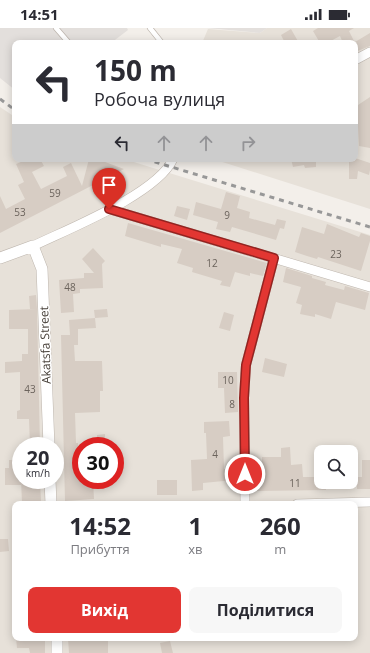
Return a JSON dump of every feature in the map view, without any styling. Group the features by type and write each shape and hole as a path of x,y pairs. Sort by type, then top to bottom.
{"street":[{"path":"358,58 370,52"},
{"path":"0,258 33,246 137,194 169,166 171,162"},
{"path":"109,209 370,287"},
{"name":"Akatsfa Street","path":"33,246 42,268 49,437"},
{"path":"245,501 244,398 246,365 274,258"},
{"path":"50,489 51,501"},
{"path":"358,502 370,502"},
{"path":"57,641 57,653"}],"lane":[{"path":"56,28 66,40"},
{"path":"150,28 160,40"}],"shaded area":[{"path":"0,28 127,28 128,30 115,40 12,40 12,88 0,78"},
{"path":"207,28 267,28 260,33"},
{"path":"267,28 370,28 370,209 222,162 358,162 358,40 203,40 208,29 260,33"},
{"path":"0,107 12,115 12,162 134,162 370,235 370,653 0,653"}],"building":[{"path":"318,28 354,28 349,31 354,40 342,40 340,36 333,40 318,40 313,31"},
{"path":"291,29 297,40 284,40 281,35"},
{"path":"370,33 370,46 358,51 358,40"},
{"path":"370,97 370,148 359,146 358,105"},
{"path":"358,159 370,163 369,175 358,171 357,179 349,179 349,162 358,162"},
{"path":"21,162 42,162 44,166 32,172 41,189 67,176 63,167 71,163 82,186 88,162 105,162 124,169 0,233 0,196 6,209 25,199 18,185 24,182 16,164"},
{"path":"292,162 316,162 316,167 305,168 304,165 293,167"},
{"path":"226,192 240,196 237,208 250,212 249,218 275,225 277,219 286,221 284,229 280,228 276,240 232,227 230,232 216,229 218,222 193,215 196,202 221,209"},
{"path":"177,206 190,209 187,220 174,216"},
{"path":"128,223 267,263 263,276 250,273 250,276 235,272 230,287 220,285 222,281 192,272 193,268 177,263 182,249 161,244 161,247 125,236"},
{"path":"327,224 359,237 361,233 370,236 370,241 361,271 318,257 317,259 295,252 302,227 324,234"},
{"path":"93,248 105,261 102,264 103,288 80,289 80,293 73,294 74,312 61,313 59,280 84,278 84,273 94,273 82,259"},
{"path":"286,268 326,282 325,285 344,290 345,286 369,293 365,310 336,302 331,319 315,314 315,317 300,314 302,305 296,303 301,287 283,282"},
{"path":"36,295 37,309 30,309 29,296"},
{"path":"37,309 40,437 30,437 29,419 17,419 17,411 20,410 20,372 5,373 5,362 22,361 22,354 28,354 28,329 9,329 9,310"},
{"path":"107,309 108,317 95,318 94,310"},
{"path":"224,312 234,315 230,331 219,328"},
{"path":"95,318 96,328 78,329 78,345 74,345 75,361 102,361 103,391 100,391 100,412 75,413 76,437 72,437 72,489 93,489 94,499 65,501 61,335 70,335 69,320"},
{"path":"265,358 287,364 284,377 262,372"},
{"path":"218,372 237,372 238,412 225,413 224,388 218,388"},
{"path":"229,421 230,436 223,437 224,469 233,469 234,480 203,483 203,490 192,491 191,460 207,459 204,422"},
{"path":"105,434 105,437 97,437 97,435"},
{"path":"290,447 291,465 302,464 303,477 314,477 314,489 326,490 257,491 257,468 262,468 262,457 281,457 281,448"},
{"path":"9,460 12,460 12,485 5,485 5,468 9,468"},
{"path":"362,460 370,460 370,489 358,489 358,477 362,477"},
{"path":"157,480 177,480 177,495 157,495"},
{"path":"21,489 40,489 41,501 22,501"},
{"path":"0,539 8,539 9,551 0,552"},
{"path":"16,641 45,641 45,653 30,653 29,648 17,648"},
{"path":"68,641 108,641 108,653 69,653"},
{"path":"170,641 173,653 162,653 160,643"}],"railway":[{"path":"0,99 12,108"},
{"path":"155,162 370,227"}],"route":[{"path":"109,209 274,258 246,365 244,398 245,474"}]}
